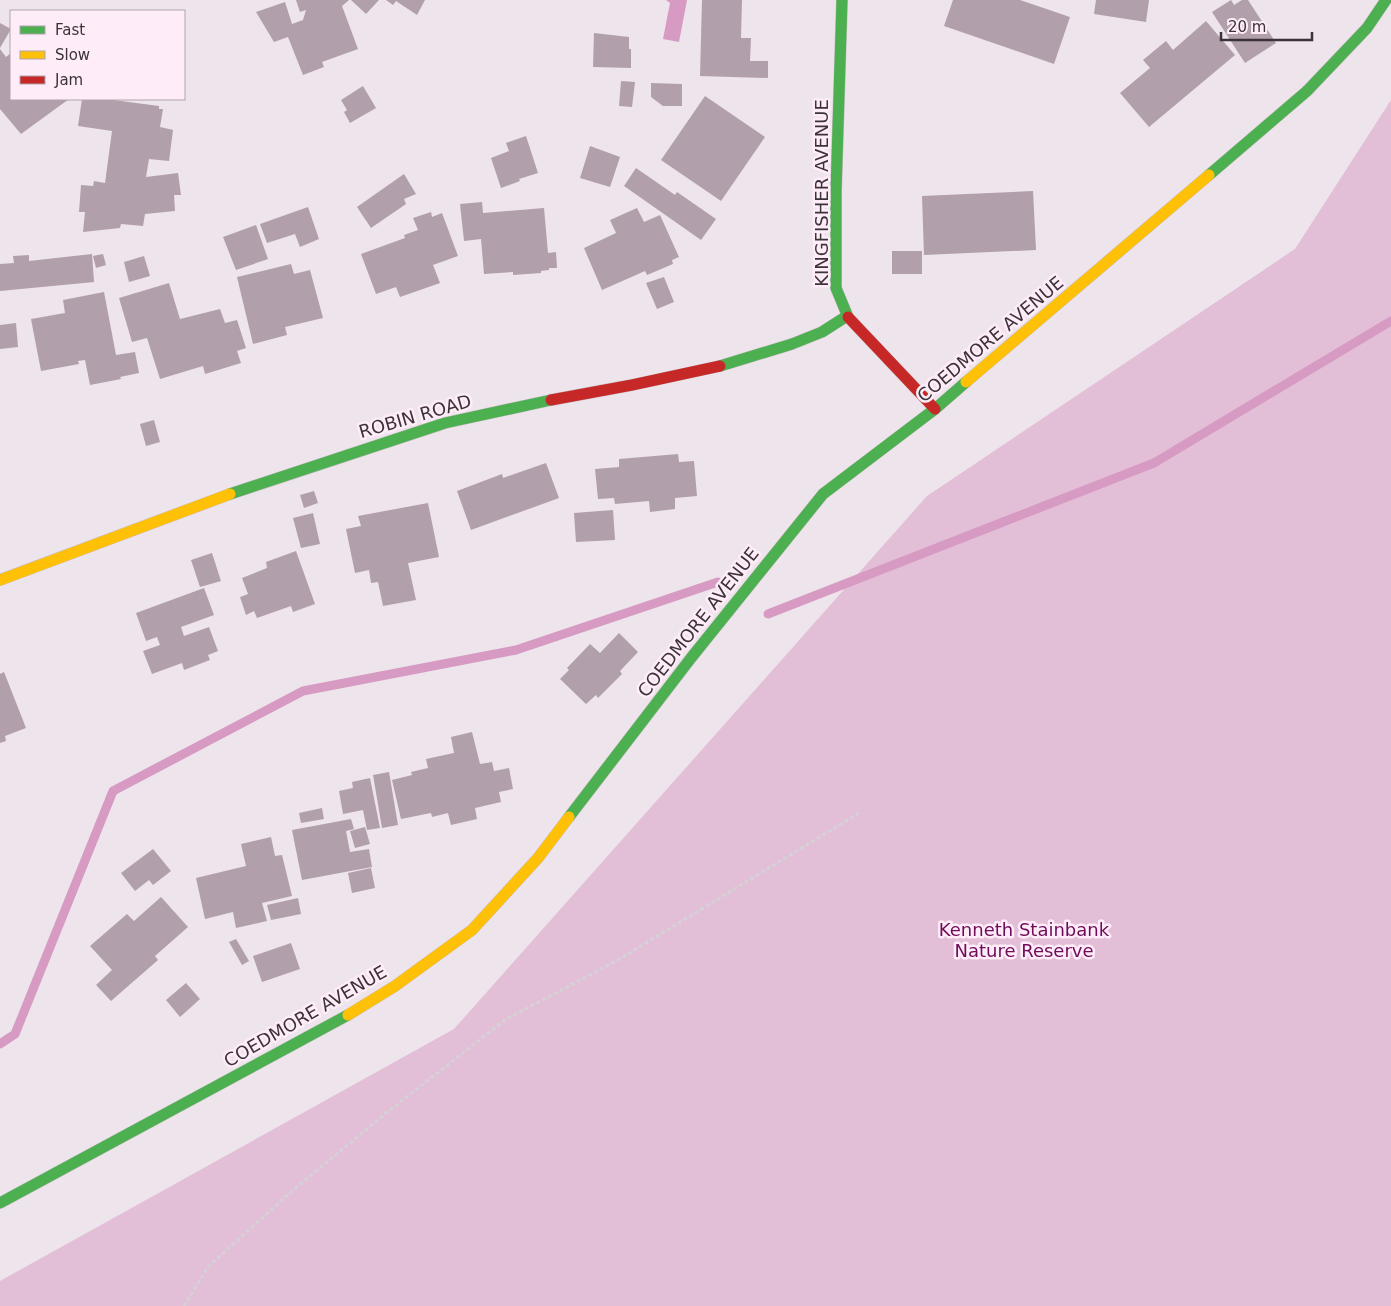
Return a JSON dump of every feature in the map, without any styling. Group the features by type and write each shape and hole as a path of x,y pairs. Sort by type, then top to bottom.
{"street":[{"name":"KINGFISHER AVENUE","path":"842,0 836,192 836,288 847,316 935,409"},
{"name":"COEDMORE AVENUE","path":"0,1203 330,1026 395,986 472,930 538,858 650,711 823,494 935,409 1307,91 1367,28 1386,0"},
{"name":"ROBIN ROAD","path":"0,580 229,494 445,423 732,363 800,341 822,332 847,316"}],"path":[{"path":"184,1306 208,1267 292,1191 385,1114 505,1020 618,960 859,813"}],"green space":[{"name":"Kenneth Stainbank Nature Reserve","path":"1391,100 1391,1306 0,1306 0,1281 454,1029 927,496 1295,249"}],"shaded area":[{"path":"666,0 687,0 679,42 663,39 670,3"}],"building":[{"path":"296,0 349,0 342,6 358,49 322,62 324,67 303,75 288,37 274,42 256,12 285,2 292,24 303,20 306,10 300,12"},
{"path":"351,0 379,0 366,14"},
{"path":"386,0 425,0 417,15 396,1 393,5"},
{"path":"702,0 742,0 741,38 751,38 750,61 768,61 768,78 700,76"},
{"path":"953,0 1020,0 1070,17 1054,64 944,26"},
{"path":"1096,0 1149,0 1146,22 1094,14"},
{"path":"1231,0 1234,5 1242,0 1248,0 1276,43 1245,63 1212,12"},
{"path":"1206,21 1235,55 1149,127 1120,93 1150,68 1143,60 1166,41 1173,50"},
{"path":"0,23 10,28 10,31 0,48"},
{"path":"594,33 629,37 631,68 593,67"},
{"path":"0,49 6,57 10,54 10,100 68,100 21,134 0,109"},
{"path":"621,81 635,82 632,107 619,106"},
{"path":"651,83 682,84 682,106 663,106 651,97"},
{"path":"363,86 376,108 350,123 344,112 347,110 341,100"},
{"path":"705,96 765,137 721,201 661,160"},
{"path":"82,100 114,100 159,106 159,109 163,109 160,127 173,130 169,161 149,159 146,177 178,173 181,195 174,195 175,211 145,214 143,226 121,224 120,228 83,232 85,212 79,212 81,185 93,186 94,181 105,183 112,131 78,126"},
{"path":"526,136 538,173 519,179 520,181 501,188 491,158 509,151 506,143"},
{"path":"590,146 620,157 610,187 580,178"},
{"path":"636,168 675,195 677,192 716,219 701,240 624,186"},
{"path":"404,174 416,194 404,199 406,204 371,228 357,207"},
{"path":"1033,191 1036,250 924,255 922,196"},
{"path":"482,202 483,213 544,208 548,253 556,252 557,268 549,268 549,270 541,271 541,273 513,275 513,272 484,274 481,239 464,241 460,204"},
{"path":"308,207 319,239 300,247 295,234 267,243 260,224"},
{"path":"637,208 644,222 660,215 679,257 672,260 673,264 647,275 645,271 602,290 584,248 616,233 610,220"},
{"path":"431,212 432,217 442,213 458,256 433,265 440,283 400,297 396,287 376,294 361,254 405,238 404,235 418,230 413,218"},
{"path":"256,225 268,259 236,270 223,237"},
{"path":"892,251 922,251 922,274 892,274"},
{"path":"92,254 94,282 0,291 0,264 14,263 13,256 29,255 29,261"},
{"path":"103,254 106,265 96,268 93,256"},
{"path":"144,256 150,276 129,282 124,262"},
{"path":"291,264 294,274 310,270 323,318 285,327 287,335 253,344 237,277"},
{"path":"664,277 674,302 657,309 646,283"},
{"path":"169,283 180,319 220,309 225,323 237,320 246,348 237,351 241,363 205,374 203,366 160,379 147,338 132,342 119,298"},
{"path":"104,292 116,355 135,352 139,373 120,377 121,379 90,385 85,360 78,361 79,364 41,371 31,319 65,313 63,300"},
{"path":"16,323 18,347 0,349 0,325"},
{"path":"154,420 160,442 146,446 140,424"},
{"path":"678,454 679,462 694,461 697,496 675,498 675,509 650,512 649,501 615,504 614,498 598,499 595,469 619,467 619,459"},
{"path":"546,463 559,498 471,530 457,491 502,474 503,478"},
{"path":"314,491 318,503 304,508 300,495"},
{"path":"428,503 439,557 408,563 416,600 383,606 378,582 371,583 369,570 355,573 346,529 361,526 358,516"},
{"path":"613,510 615,540 576,542 574,513"},
{"path":"313,513 320,544 301,548 293,518"},
{"path":"296,551 315,604 293,612 291,606 257,618 254,611 246,615 240,597 248,594 242,578 267,568 266,562"},
{"path":"212,553 221,581 200,587 191,560"},
{"path":"204,588 214,615 181,627 184,636 209,627 218,651 208,655 210,660 184,670 182,663 152,674 143,651 160,645 157,637 146,641 136,613"},
{"path":"619,633 638,652 620,671 622,674 598,698 596,695 586,704 560,679 569,670 567,668 590,644 600,653"},
{"path":"4,672 26,728 5,736 6,741 0,743 0,674"},
{"path":"472,732 480,764 492,762 494,771 509,768 513,789 499,792 501,802 475,808 477,819 451,825 448,813 432,817 431,813 401,819 392,780 412,775 411,772 428,768 426,759 454,753 451,737"},
{"path":"389,772 398,825 382,828 373,775"},
{"path":"370,778 380,828 367,830 363,810 343,814 339,791 353,788 352,782"},
{"path":"322,808 324,819 301,823 299,813"},
{"path":"351,819 354,829 346,831 350,852 369,849 372,867 302,880 292,830"},
{"path":"365,827 370,844 355,848 350,831"},
{"path":"271,837 275,856 282,855 292,896 262,903 267,921 236,928 233,912 205,919 196,878 246,866 241,844"},
{"path":"153,849 171,871 153,885 149,880 135,891 121,873"},
{"path":"371,868 375,888 352,893 348,873"},
{"path":"161,897 188,927 155,956 158,960 111,1001 96,985 112,970 90,946 127,914 134,921"},
{"path":"298,898 301,914 271,920 267,905"},
{"path":"236,939 249,961 242,965 229,942"},
{"path":"291,943 300,969 262,982 253,956"},
{"path":"186,983 200,999 180,1017 166,1000"}],"waterway":[{"path":"768,614 1154,463 1391,321"},
{"path":"0,1044 15,1034 113,791 303,691 516,650 718,582"}],"traffic: fast":[{"path":"842,0 836,191 836,288 848,317"},
{"path":"1209,175 1307,91 1367,28 1386,0"},
{"path":"720,366 792,344 822,332 847,316"},
{"path":"569,817 691,658 823,494 935,409 966,382"},
{"path":"230,494 445,423 551,400"},
{"path":"0,1203 348,1015"}],"traffic: slow":[{"path":"966,382 1209,175"},
{"path":"0,580 230,494"},
{"path":"348,1015 395,986 472,930 538,858 569,817"}],"traffic: jam":[{"path":"848,317 935,409"},
{"path":"551,400 720,366"}]}
